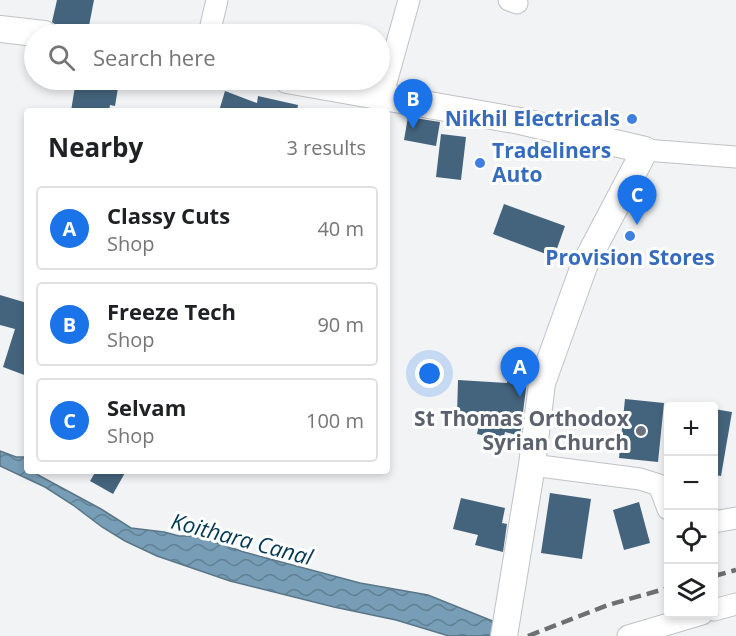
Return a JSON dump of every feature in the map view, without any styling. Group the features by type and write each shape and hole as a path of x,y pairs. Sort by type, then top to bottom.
{"street":[{"path":"211,24 217,0"},
{"path":"390,68 409,0"},
{"path":"0,29 24,32"},
{"path":"343,90 520,121 645,150 736,157"},
{"path":"382,97 384,90"},
{"path":"509,634 542,383 584,266 645,150"},
{"path":"532,465 640,479 659,485 664,497"},
{"path":"718,521 736,518"},
{"path":"718,609 736,604"},
{"path":"628,636 689,618"}],"water":[{"name":"Koithara Canal","path":"0,451 16,457 24,457 24,474 38,474 131,528 179,536 197,536 244,552 360,583 428,595 500,624 498,636 449,636 396,620 230,581 157,556 125,541 45,487 0,466"}],"building":[{"path":"57,0 94,0 89,24 55,24 52,22"},
{"path":"74,90 118,90 115,106 71,108"},
{"path":"225,91 257,103 258,96 298,105 298,108 220,108"},
{"path":"408,117 440,122 436,146 404,140"},
{"path":"441,134 466,137 461,180 436,177"},
{"path":"504,204 565,226 554,257 493,234"},
{"path":"0,295 24,302 24,375 3,367 15,329 0,325"},
{"path":"514,355 534,360 527,381 520,436 505,432 503,440 477,434 481,416 457,415 458,380 507,383"},
{"name":"St Thomas Orthodox Syrian Church","path":"625,399 664,403 658,462 619,458"},
{"path":"718,410 732,412 721,476 718,476"},
{"path":"94,474 124,474 113,494 90,481"},
{"path":"550,493 591,499 582,559 541,553"},
{"path":"461,498 505,508 502,523 507,524 503,552 475,545 478,535 453,529"},
{"path":"639,502 650,543 624,550 613,510"}],"railway":[{"path":"718,575 736,570"},
{"path":"528,636 608,605 664,589"}],"place":[{"name":"Nikhil Electricals","path":"632,119"},
{"name":"Freeze Tech","path":"413,129"},
{"name":"Tradeliners Auto","path":"480,163"},
{"name":"Selvam","path":"637,225"},
{"name":"Provision Stores","path":"630,236"},
{"name":"Classy Cuts","path":"520,397"},
{"name":"St Thomas Orthodox Syrian Church","path":"641,431"}]}
